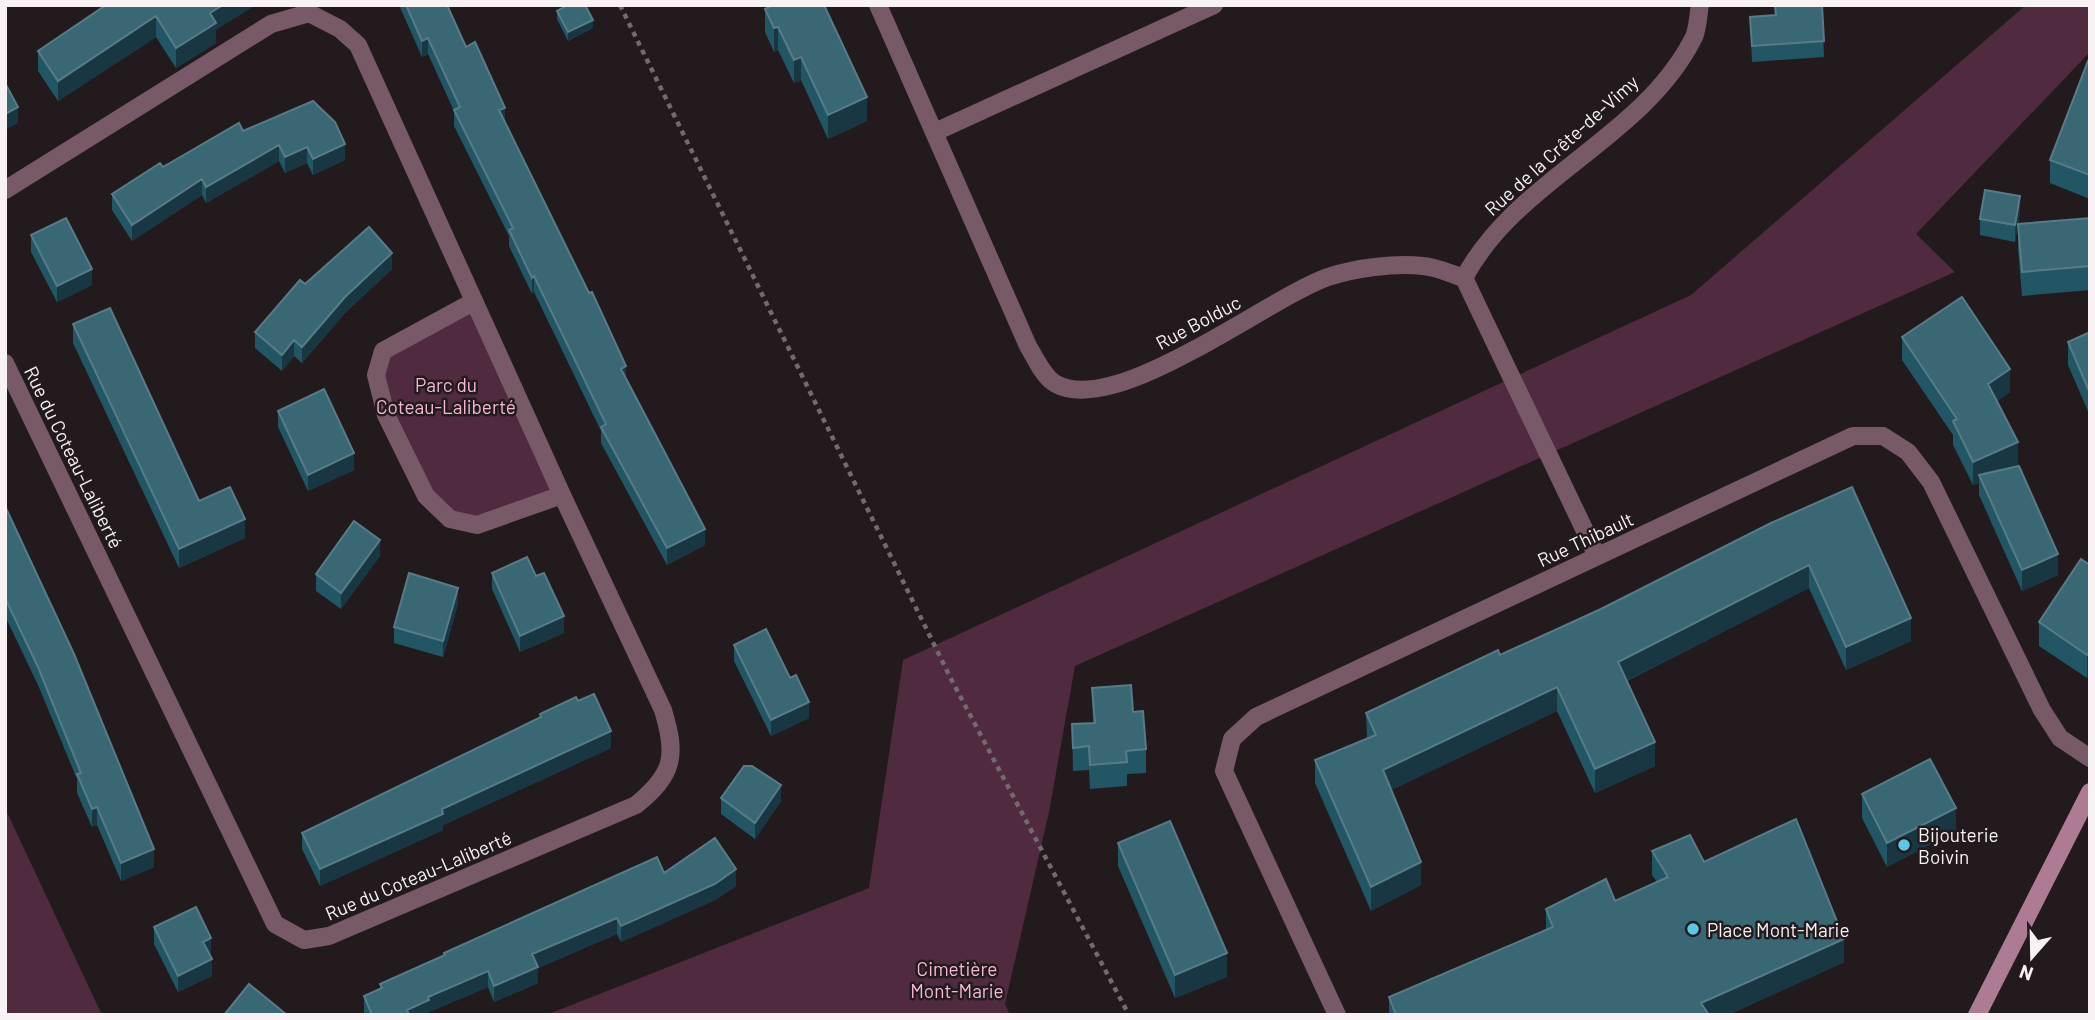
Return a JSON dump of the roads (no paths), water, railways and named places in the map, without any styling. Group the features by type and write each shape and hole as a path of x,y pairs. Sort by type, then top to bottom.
{"street":[{"name":"Rue Bolduc","path":"878,5 1028,345 1055,384 1081,391 1110,388 1146,373 1328,278 1373,268 1424,266 1464,278"},
{"path":"935,132 1213,5"},
{"name":"Rue de la Crête-de-Vimy","path":"1464,278 1479,250 1503,222 1628,117 1674,69 1695,34 1700,5"},
{"name":"Rue du Coteau-Laliberté","path":"5,190 271,24 309,13 340,29 358,46 473,302 663,710 673,742 671,764 655,790 636,805 329,936 304,940 275,924 5,363"},
{"path":"1464,278 1597,556"},
{"path":"473,302 383,351 376,375 386,415 426,496 450,519 477,525 562,495"},
{"name":"Rue Thibault","path":"1337,1015 1224,771 1233,740 1256,716 1853,436 1883,436 1908,452 1931,481 2042,710 2060,738 2090,758"},
{"path":"1977,1015 2090,792"}],"place":[{"name":"Bijouterie Boivin","path":"1904,845"},
{"name":"Place Mont-Marie","path":"1693,929"}],"park label":[{"name":"Parc du Coteau-Laliberté","path":"446,395"},
{"name":"Cimetière Mont-Marie","path":"957,979"}]}
